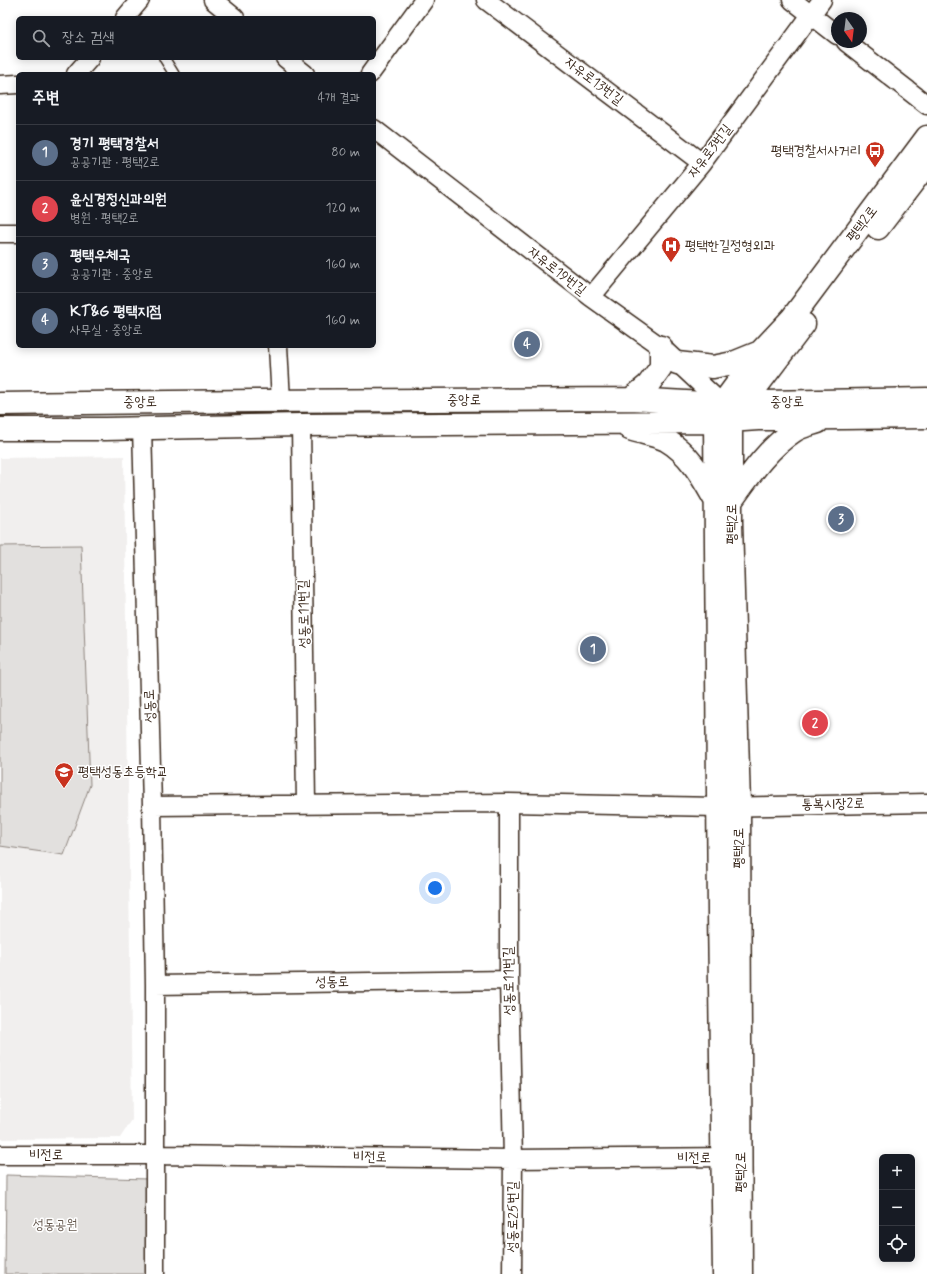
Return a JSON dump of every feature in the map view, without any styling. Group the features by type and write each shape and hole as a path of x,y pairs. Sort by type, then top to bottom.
{"street":[{"path":"127,16 140,0"},
{"path":"213,0 233,16"},
{"path":"371,72 424,0"},
{"name":"자유로13번길","path":"486,0 702,162"},
{"path":"792,0 831,30"},
{"name":"자유로3번길","path":"591,298 702,162 822,0"},
{"path":"854,48 927,105"},
{"path":"78,72 88,60"},
{"path":"288,60 302,72"},
{"path":"0,85 16,84"},
{"name":"자유로19번길","path":"376,131 591,298 661,347 677,363 723,416"},
{"name":"평택2로","path":"742,1274 731,1157 729,806 723,416 762,351 792,318 927,137"},
{"path":"723,416 743,403 927,164"},
{"path":"0,233 16,233"},
{"path":"631,399 648,385 661,367 661,347"},
{"path":"278,348 281,401"},
{"path":"677,363 713,367 734,363 762,351"},
{"name":"중앙로","path":"0,404 631,399 723,416 758,419 927,417"},
{"name":"중앙로","path":"743,403 927,399"},
{"name":"중앙로","path":"0,429 612,423 723,416"},
{"path":"612,423 666,440 684,454 724,501 775,446 795,430 828,418"},
{"name":"성동로11번길","path":"301,425 306,804"},
{"name":"성동로","path":"142,427 155,985 155,1274"},
{"path":"152,806 509,803 729,806"},
{"name":"성동로11번길","path":"509,803 509,980 513,1159"},
{"name":"통복시장2로","path":"729,806 927,803"},
{"name":"성동로","path":"155,985 509,980"},
{"name":"비전로","path":"0,1155 155,1155 513,1159 731,1157"},
{"path":"724,1274 731,1157"},
{"name":"성동로25번길","path":"512,1274 513,1159"}],"lane":[{"path":"165,60 173,72"}],"shaded area":[{"name":"평택성동초등학교","path":"124,456 132,1120 120,1138 0,1139 0,458"}],"green space":[{"path":"81,545 90,785 64,855 0,846 0,546"},
{"name":"성동공원","path":"6,1175 148,1179 149,1274 5,1274"}],"place":[{"name":"평택경찰서사거리","path":"875,168"},
{"name":"평택한길정형외과","path":"671,263"},
{"name":"KT&G 평택지점","path":"527,344"},
{"name":"평택우체국","path":"841,519"},
{"name":"경기 평택경찰서","path":"593,649"},
{"name":"윤신경정신과의원","path":"815,723"},
{"name":"평택성동초등학교","path":"64,789"}]}
